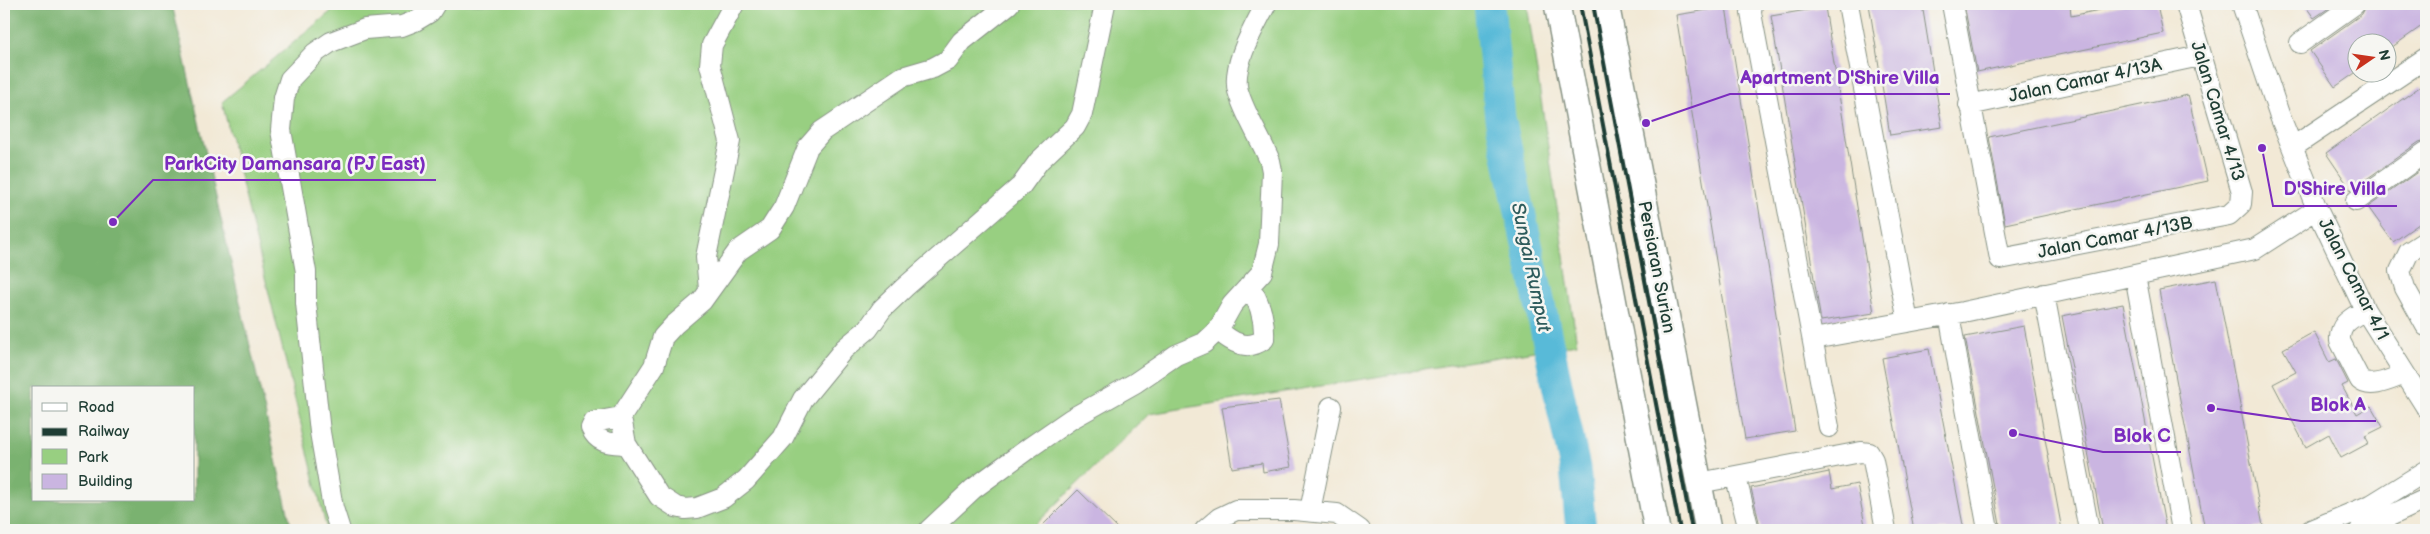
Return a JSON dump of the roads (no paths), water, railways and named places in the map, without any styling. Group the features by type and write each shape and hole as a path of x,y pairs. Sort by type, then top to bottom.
{"main road":[{"path":"1557,4 1657,530"},
{"name":"Persiaran Surian","path":"1606,4 1708,530"}],"street":[{"path":"340,530 333,508 320,432 306,303 306,272 282,130 284,98 290,79 315,52 331,42 365,29 402,26 416,21 430,12 436,4"},
{"path":"709,289 706,257 730,142 710,65 712,45 730,8 734,4"},
{"path":"1010,4 962,41 948,60 933,68 902,77 822,131 808,147 784,207 770,229 738,251 702,301 663,337 654,366 621,417 626,444 659,496 676,507 698,508 723,498 746,480 783,438 803,399 844,349 868,329 882,309 905,287 1021,186 1039,161 1075,126 1082,114 1105,4"},
{"path":"930,530 973,489 1071,419 1135,383 1176,356 1204,343 1218,330 1232,304 1262,272 1269,244 1272,171 1270,161 1237,89 1237,76 1242,55 1266,4"},
{"path":"1752,4 1751,13 1829,427"},
{"path":"1848,4 1908,322"},
{"path":"1952,4 1969,105"},
{"name":"Jalan Camar 4/13","path":"2186,4 2242,192 2241,204 2230,215"},
{"name":"Jalan Camar 4/1","path":"2242,4 2279,114 2317,209 2365,310 2426,407"},
{"path":"2300,43 2355,4"},
{"name":"Jalan Camar 4/13A","path":"1969,105 2200,56"},
{"path":"2293,147 2426,58"},
{"name":"Jalan Camar 4/13B","path":"1969,105 2000,259 2230,215"},
{"path":"2356,201 2426,152"},
{"path":"1813,339 1949,314 2255,249 2317,209"},
{"path":"2426,241 2410,252 2404,260 2400,271 2405,288 2426,326"},
{"path":"2135,274 2182,530"},
{"path":"1218,330 1235,342 1245,346 1257,344 1264,339 1258,299 1249,286"},
{"path":"2044,294 2089,530"},
{"path":"2365,310 2344,323 2339,334 2340,341 2360,380 2371,384 2406,374"},
{"path":"1949,314 1988,530"},
{"path":"1310,511 1331,407"},
{"path":"621,417 594,422 591,428 594,435 603,442 626,444"},
{"path":"1699,483 1736,478 1861,452 1869,454 1873,460 1886,530"},
{"path":"2311,530 2371,505 2426,471"},
{"path":"1736,478 1749,530"},
{"path":"2360,530 2426,497"},
{"path":"1205,530 1219,518 1236,510 1310,511 1337,514 1360,530"}],"waterway":[{"name":"Sungai Rumput","path":"1489,4 1500,118 1575,468 1581,530"}],"railway":[{"path":"1580,4 1680,530"},
{"path":"1593,4 1692,530"}],"place":[{"name":"Apartment D'Shire Villa","path":"1646,123"},
{"name":"D'Shire Villa","path":"2262,148"},
{"name":"ParkCity Damansara (PJ East)","path":"113,222"},
{"name":"Blok A","path":"2211,408"},
{"name":"Blok C","path":"2013,433"}]}
